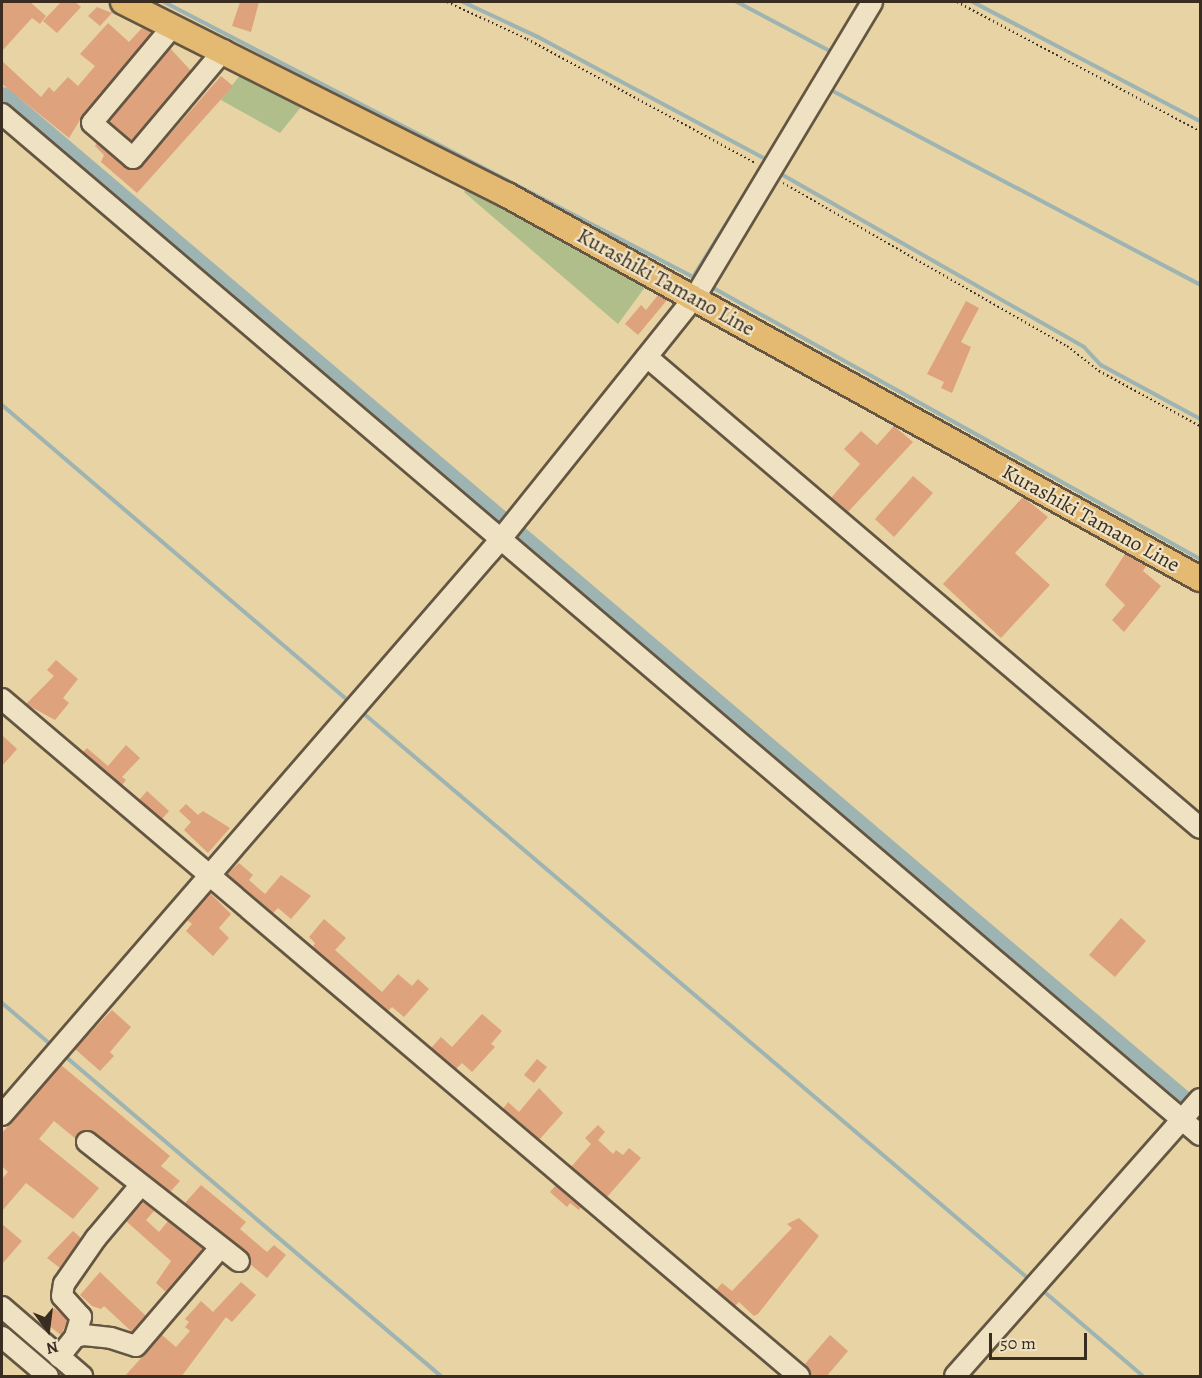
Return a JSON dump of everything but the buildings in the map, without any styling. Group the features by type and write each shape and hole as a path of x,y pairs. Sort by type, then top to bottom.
{"main road":[{"name":"Kurashiki Tamano Line","path":"123,2 701,287 1200,579"}],"street":[{"path":"2,1115 204,875 501,533 647,357 701,287 764,170 872,2"},
{"path":"173,26 92,123 133,158 224,50"},
{"path":"2,114 1191,1110 1200,1135"},
{"path":"647,357 1200,828"},
{"path":"2,699 204,875 799,1377"},
{"path":"955,1377 1191,1110"},
{"path":"87,1142 219,1249 239,1261"},
{"path":"59,1357 75,1337 81,1317 62,1296 64,1284 96,1238 140,1186"},
{"path":"75,1337 111,1338 136,1346 219,1249"},
{"path":"2,1307 82,1377"},
{"path":"2,1337 48,1377"}],"path":[{"path":"447,2 527,39 764,170 1067,345 1099,370 1200,426"},
{"path":"957,2 1200,131"}],"green space":[{"path":"240,75 301,107 280,133 221,100"},
{"path":"466,188 648,283 618,324 464,192"}],"waterway":[{"path":"164,2 699,280"},
{"path":"463,2 538,37 767,160"},
{"path":"737,2 832,52"},
{"path":"973,2 1200,121"},
{"path":"829,89 1200,285"},
{"path":"2,99 1200,1117"},
{"path":"781,174 1084,347 1101,365 1200,419"},
{"path":"693,277 748,189"},
{"path":"708,285 1200,559"},
{"path":"655,332 671,311"},
{"path":"2,405 348,700"},
{"path":"206,864 490,536"},
{"path":"363,713 1031,1281"},
{"path":"2,1100 197,874"},
{"path":"2,1003 49,1043"},
{"path":"66,1057 441,1376"},
{"path":"1041,1289 1143,1376"},
{"path":"2,1322 65,1376"}]}
